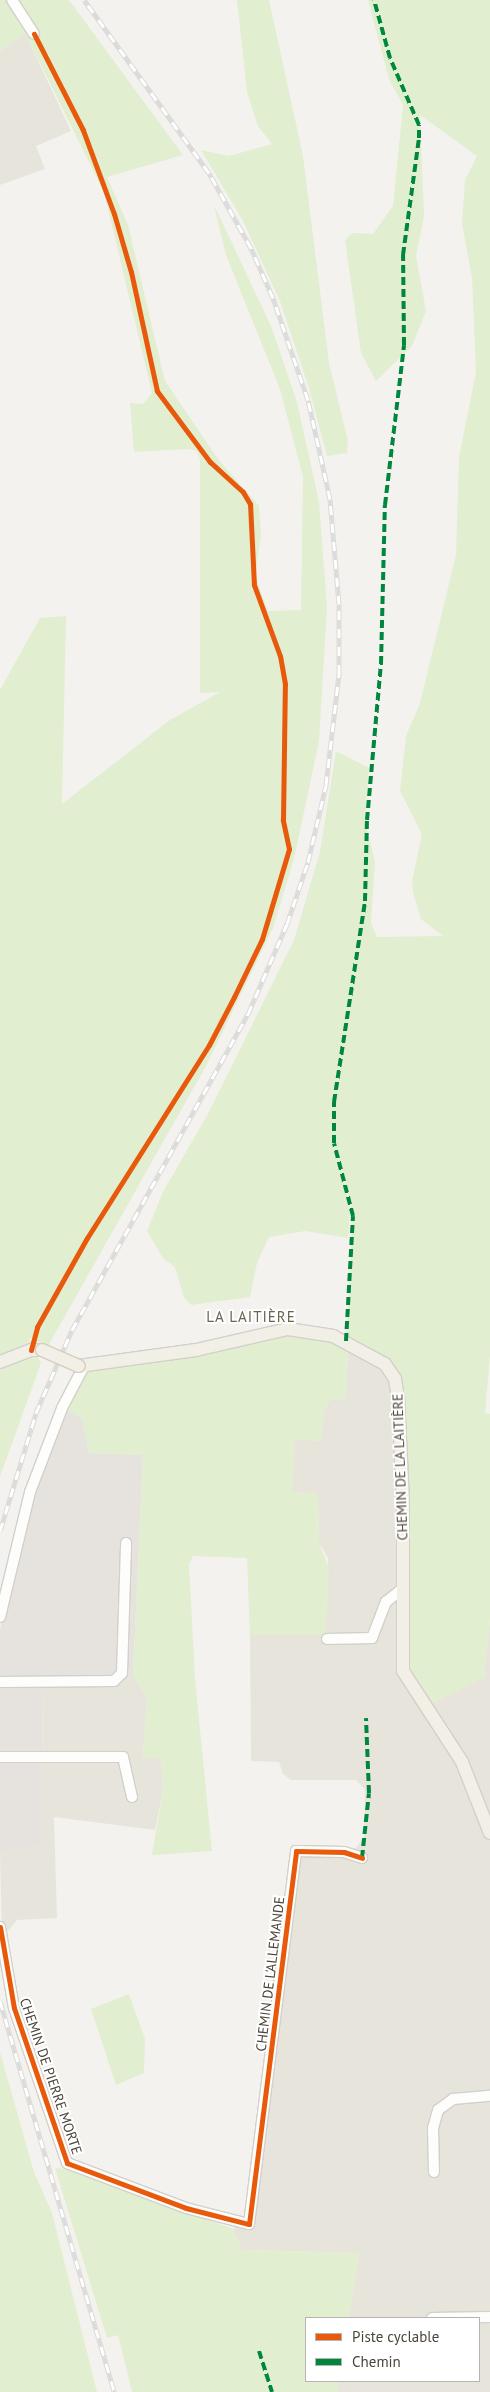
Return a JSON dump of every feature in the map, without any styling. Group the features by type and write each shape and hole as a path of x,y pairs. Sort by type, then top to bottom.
{"main road":[{"name":"CHEMIN DE LA LAITIÈRE","path":"82,1366 191,1351 288,1329 333,1336 379,1358 391,1371 397,1391 403,1588 402,1659 406,1680 462,1762 488,1826"},
{"path":"0,1362 31,1350 42,1350 82,1366"}],"street":[{"path":"12,0 34,34"},
{"path":"0,1617 30,1492 62,1408 82,1366"},
{"path":"0,1682 114,1681 122,1673 126,1543"},
{"path":"327,1639 372,1638 386,1602 403,1588"},
{"path":"0,1757 124,1757 132,1797"},
{"name":"CHEMIN DE L'ALLEMANDE","path":"248,2224 296,1852 344,1852 362,1858"},
{"name":"CHEMIN DE PIERRE MORTE","path":"0,1927 14,2008 67,2163 186,2208 248,2224"},
{"path":"434,2172 433,2128 438,2110 453,2099 490,2096"}],"shaded area":[{"path":"25,33 71,131 36,146 45,169 0,185 0,51"},
{"path":"348,1348 398,1378 484,1678 490,1619 490,2392 337,2392 339,2382 480,2382 480,2317 349,2317 359,2253 242,2250 233,2229 251,2213 296,1851 344,1852 356,1848 364,1837 365,1789 356,1780 291,1780 283,1774 279,1762 251,1761 250,1635 325,1635 328,1558 319,1543 318,1494 292,1492 295,1439 321,1441 324,1410 330,1400 346,1399"},
{"path":"62,1408 82,1418 89,1453 143,1455 133,1674 102,1681 43,1682 41,1847 0,1852 0,1630 14,1553"},
{"path":"133,1674 147,1697 143,1757 161,1758 163,1790 155,1830 54,1817 57,1918 17,1920 2,1938 0,1852 41,1847 43,1682 102,1681"}],"green space":[{"path":"0,0 69,0 183,155 107,177 128,225 165,381 218,459 259,506 261,536 255,577 268,611 301,610 303,477 280,389 226,255 214,205 271,326 297,402 319,502 327,607 319,741 294,859 273,928 206,1066 48,1346 29,1338 41,1363 0,1477 0,690 40,618 66,616 62,804 170,720 220,692 200,693 200,459 197,451 188,449 134,452 130,403 143,404 152,393 104,192 25,33 0,51"},
{"path":"237,0 269,0 303,156 329,363 348,441 347,453 327,456 309,388 280,301 243,221 201,150 229,156 272,144 258,126 247,92"},
{"path":"368,0 490,0 490,1355 485,1413 490,1414 490,1619 484,1678 425,1707 406,1680 398,1378 348,1348 346,1399 330,1400 324,1410 321,1441 295,1440 292,1492 318,1494 319,1543 329,1568 326,1635 250,1635 247,1558 193,1556 189,1564 195,1679 212,1851 152,1855 163,1790 161,1758 143,1758 147,1697 133,1674 143,1455 89,1453 82,1418 62,1408 84,1366 288,1329 346,1340 353,1216 342,1167 350,1211 348,1238 305,1231 269,1237 257,1263 250,1297 191,1305 184,1298 175,1267 163,1258 147,1231 164,1190 208,1114 294,940 320,852 336,751 369,768 365,821 375,862 371,923 377,937 443,936 421,919 414,896 412,882 422,834 400,791 406,736 420,703 456,555 459,457 476,372 472,278 462,224 465,180 477,156 420,115 424,216 416,256 426,311 412,346 376,381 361,353 345,240 352,233 373,234 393,206 403,105 389,79"},
{"path":"129,1994 145,2039 144,2073 116,2085 91,2009"},
{"path":"0,2052 34,2172 52,2213 97,2392 0,2392"},
{"path":"55,2168 75,2170 233,2229 242,2250 359,2253 349,2317 305,2317 305,2382 339,2382 337,2392 132,2392 118,2335 107,2338"}],"railway":[{"path":"0,1531 36,1413 72,1330 248,1014 287,924 308,862 326,785 339,674 339,604 330,499 308,400 273,298 251,248 209,173 84,0"},
{"path":"0,2001 114,2392"}],"marked path":[{"path":"346,1341 353,1216 334,1143 334,1102 365,901 367,820 381,664 385,505 404,345 403,255 419,138 419,125 390,58 374,0"},
{"path":"362,1858 369,1793 366,1718"},
{"path":"259,2351 272,2392"}],"cycle path":[{"path":"31,1350 37,1327 87,1238 209,1045 234,997 262,939 289,849 283,820 285,684 280,656 254,585 250,504 243,492 210,462 157,391 131,272 114,214 83,130 34,34"},
{"path":"0,1927 14,2008 67,2163 186,2208 249,2224 296,1851 344,1852 362,1858"}],"district":[{"name":"LA LAITIÈRE","path":"251,1317"}]}
